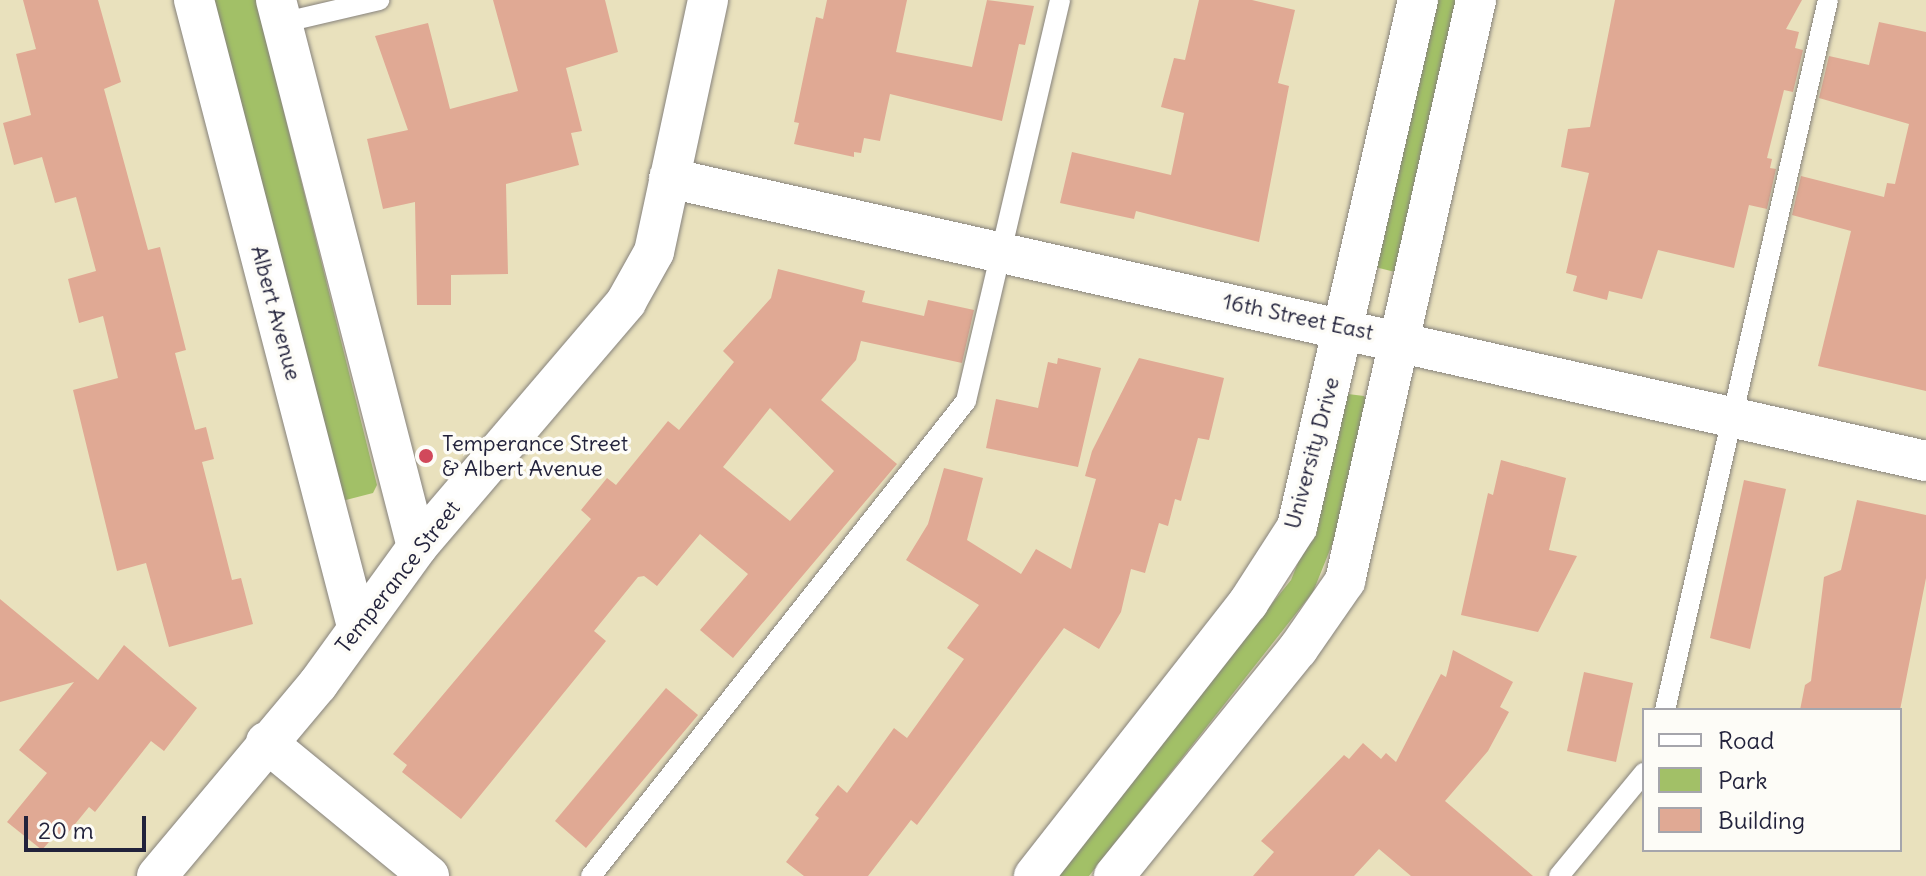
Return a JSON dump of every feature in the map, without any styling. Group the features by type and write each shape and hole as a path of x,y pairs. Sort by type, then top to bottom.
{"street":[{"name":"Albert Avenue","path":"194,0 357,626"},
{"name":"Temperance Street","path":"157,876 266,742 318,684 417,547 626,302 654,252 708,0"},
{"name":"University Drive","path":"1034,876 1248,603 1297,527 1418,0"},
{"path":"1114,876 1298,649 1345,581 1476,0"},
{"path":"278,11 417,547"},
{"name":"16th Street East","path":"669,178 1003,256 1398,339 1926,461"},
{"path":"266,742 429,876"}],"lane":[{"path":"278,11 379,0"},
{"path":"591,876 966,401 1003,256 1060,0"},
{"path":"1665,708 1828,0"},
{"path":"1559,876 1642,775"}],"green space":[{"path":"213,0 256,0 377,485 373,493 342,501"},
{"path":"1432,0 1458,0 1395,272 1375,267"},
{"path":"1348,394 1364,396 1369,403 1340,525 1313,592 1089,876 1055,876 1291,580 1310,533"}],"building":[{"path":"23,0 98,0 121,82 104,89 148,250 160,247 186,350 175,353 195,430 206,427 214,459 202,462 232,580 241,578 253,624 169,647 146,563 117,571 73,390 118,378 103,316 79,323 68,279 96,271 76,197 55,203 42,157 14,165 3,123 31,115 16,54 36,49"},
{"path":"493,0 605,0 618,52 566,68 582,131 571,133 579,165 506,184 508,274 451,275 451,305 417,305 415,202 383,209 367,139 408,130 375,36 428,23 450,109 518,91"},
{"path":"827,0 907,0 896,52 972,67 987,0 1034,6 1025,45 1019,44 1002,121 890,94 880,141 864,138 861,153 854,152 854,157 794,144 799,123 794,122 816,17 823,19"},
{"path":"1199,0 1252,0 1295,10 1278,83 1289,86 1259,242 1136,211 1134,219 1060,203 1072,152 1171,175 1184,113 1161,107 1174,58 1185,60"},
{"path":"1615,0 1802,0 1786,29 1799,32 1795,48 1803,50 1793,92 1784,90 1767,158 1772,159 1770,168 1776,169 1767,209 1749,205 1734,268 1658,250 1642,299 1609,291 1607,300 1573,291 1577,276 1566,273 1589,173 1561,167 1568,129 1590,127"},
{"path":"1879,22 1926,32 1926,391 1818,366 1851,231 1792,215 1801,176 1884,197 1887,183 1895,184 1909,124 1819,98 1829,56 1869,65"},
{"path":"778,269 865,291 862,302 924,316 928,300 974,310 962,363 861,341 856,360 821,400 897,464 733,658 700,630 748,574 700,534 657,586 644,576 638,577 594,631 606,641 461,819 402,772 407,765 393,754 591,519 581,510 607,478 616,485 668,421 679,430 734,362 723,351 771,298","holes":["770,408 834,471 790,521 723,467"]},
{"path":"1058,358 1101,368 1078,467 986,448 996,399 1038,408 1048,362 1057,364"},
{"path":"1139,358 1224,378 1209,440 1198,438 1181,501 1175,499 1168,526 1159,523 1145,573 1131,569 1121,612 1099,649 1064,628 917,825 911,820 868,876 804,876 786,862 819,818 815,815 838,785 847,793 894,728 907,738 964,659 947,648 979,605 906,560 928,524 944,468 983,478 967,540 1021,574 1036,549 1071,569 1096,479 1085,476 1092,451"},
{"path":"1501,460 1566,478 1549,550 1577,556 1538,632 1461,615 1488,493 1493,495"},
{"path":"1744,480 1786,489 1750,649 1710,638"},
{"path":"1857,500 1926,515 1926,578 1900,708 1800,708 1805,685 1811,681 1824,577 1841,570"},
{"path":"0,599 98,680 124,645 197,708 164,751 151,741 95,812 89,807 62,840 55,835 42,850 7,822 47,773 19,750 74,682 0,702"},
{"path":"1453,650 1513,682 1500,707 1509,712 1488,751 1445,801 1533,876 1411,876 1379,849 1354,876 1253,876 1274,852 1261,841 1344,755 1349,759 1363,743 1381,759 1386,753 1396,762 1441,674 1446,677"},
{"path":"1584,672 1633,683 1616,762 1567,751"},
{"path":"666,688 698,715 586,848 555,821"}],"place":[{"name":"Temperance Street & Albert Avenue","path":"426,456"}]}
